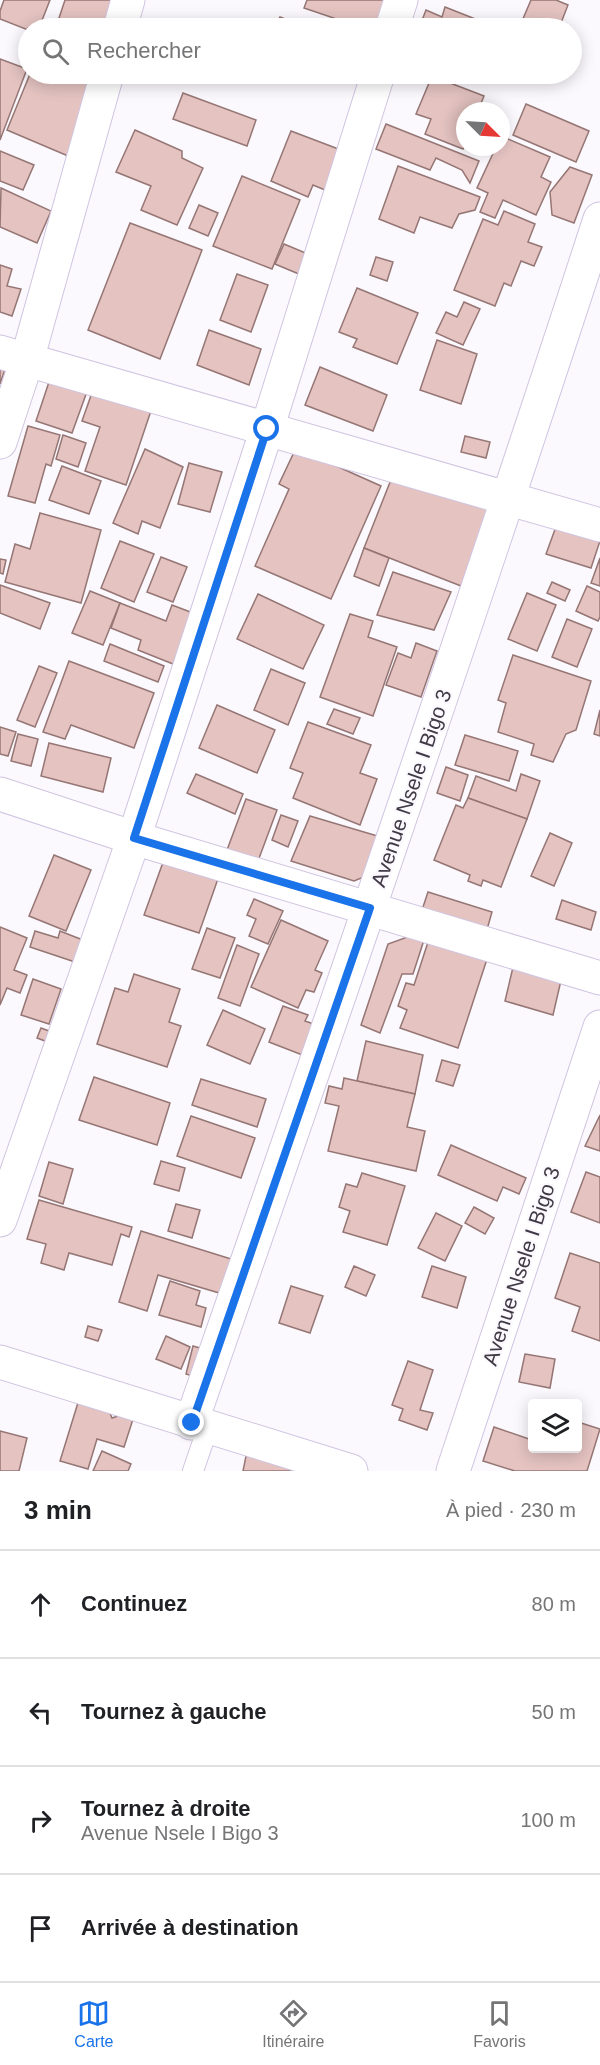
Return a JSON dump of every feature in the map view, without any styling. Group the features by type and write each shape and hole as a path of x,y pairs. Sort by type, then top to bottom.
{"street":[{"path":"123,18 128,0"},
{"path":"395,18 401,0"},
{"path":"0,442 13,356 104,84"},
{"path":"0,1220 134,838 267,429 375,84"},
{"name":"Avenue Nsele I Bigo 3","path":"200,1425 370,908 509,500 600,219"},
{"path":"13,356 600,525"},
{"path":"0,794 134,838 600,978"},
{"name":"Avenue Nsele I Bigo 3","path":"453,1471 600,1027"},
{"path":"0,1362 351,1471"}],"lane":[{"path":"192,1471 200,1425"}],"building":[{"path":"4,0 50,0 43,18 18,18 18,26 0,19"},
{"path":"65,0 122,0 116,18 59,18"},
{"path":"307,0 387,0 381,18 334,18 304,8"},
{"path":"531,0 556,0 568,5 563,18 523,18"},
{"path":"445,7 473,18 423,18 426,10 442,17"},
{"path":"0,59 18,66 18,84 21,84 0,140"},
{"path":"26,84 94,84 75,159 7,130"},
{"path":"429,84 453,84 484,96 482,102 456,102 456,146 425,134 431,119 416,114"},
{"path":"183,93 256,120 247,146 173,119"},
{"path":"526,104 589,131 576,162 513,135"},
{"path":"386,124 456,152 456,156 466,156 479,161 470,183 462,170 436,158 430,170 376,149"},
{"path":"135,130 182,151 182,158 203,168 177,225 141,210 151,186 116,172"},
{"path":"291,131 341,150 325,190 313,185 308,197 271,181"},
{"path":"510,140 550,157 541,177 551,182 536,215 503,200 495,218 480,212 488,193 477,188 492,156 510,156"},
{"path":"0,151 34,165 23,190 0,181"},
{"path":"398,166 480,197 475,210 459,214 452,228 420,217 414,233 379,219"},
{"path":"570,167 592,175 574,223 552,215 550,192"},
{"path":"242,176 300,200 272,269 213,246"},
{"path":"1,188 51,211 37,243 0,227"},
{"path":"199,205 218,213 208,236 189,228"},
{"path":"504,211 535,224 528,242 542,247 534,266 521,261 511,286 504,283 495,306 454,290 483,219 498,225"},
{"path":"130,223 202,250 160,359 88,330"},
{"path":"284,244 315,257 306,277 275,264"},
{"path":"376,257 393,262 387,281 370,275"},
{"path":"0,265 12,269 7,286 21,289 12,316 0,312"},
{"path":"237,274 268,285 251,332 220,320"},
{"path":"357,288 418,313 397,364 353,347 357,339 339,332"},
{"path":"464,302 480,309 463,345 436,333 446,312 457,317"},
{"path":"209,330 261,349 249,385 197,365"},
{"path":"437,340 477,354 461,404 420,390"},
{"path":"0,350 10,354 0,384"},
{"path":"320,367 387,395 373,431 305,405"},
{"path":"100,370 158,390 126,485 85,471 100,427 82,421"},
{"path":"93,375 72,433 36,421 51,376"},
{"path":"28,426 60,435 51,466 46,464 35,503 8,496"},
{"path":"63,435 86,443 78,467 56,459"},
{"path":"465,436 490,442 486,458 461,452"},
{"path":"296,448 381,486 331,599 255,566 289,489 279,484"},
{"path":"145,449 183,467 160,528 142,521 138,534 113,523"},
{"path":"189,463 222,472 210,512 178,504"},
{"path":"62,466 101,481 89,514 49,500"},
{"path":"396,467 493,506 461,586 364,548"},
{"path":"40,513 101,530 81,603 5,582 15,544 30,549"},
{"path":"557,524 600,541 591,568 546,554"},
{"path":"120,541 154,554 134,602 101,588"},
{"path":"364,548 389,558 379,586 354,576"},
{"path":"161,557 187,567 173,602 147,592"},
{"path":"600,558 600,586 591,583"},
{"path":"0,559 6,560 3,574 0,573"},
{"path":"393,572 451,592 434,630 377,615"},
{"path":"552,582 570,590 565,601 547,593"},
{"path":"0,585 50,603 40,629 0,613"},
{"path":"587,586 600,592 598,621 576,611"},
{"path":"90,591 120,603 103,645 72,633"},
{"path":"527,593 556,605 537,651 508,639"},
{"path":"258,594 324,625 303,669 237,639"},
{"path":"120,603 166,621 172,605 193,613 173,664 138,650 141,640 111,628"},
{"path":"350,614 373,621 368,637 397,647 373,716 320,697"},
{"path":"567,619 592,629 577,667 552,657"},
{"path":"416,643 437,651 421,697 386,685 398,653 411,658"},
{"path":"110,644 164,666 158,682 104,661"},
{"path":"513,655 591,681 576,730 566,734 553,762 531,755 534,744 498,732 506,703 498,700"},
{"path":"69,661 154,693 134,748 71,725 65,739 43,732"},
{"path":"39,666 57,673 35,727 17,720"},
{"path":"271,669 305,683 288,725 254,710"},
{"path":"217,705 275,730 257,773 199,748"},
{"path":"334,709 360,718 353,734 327,724"},
{"path":"600,710 600,736 594,734"},
{"path":"308,722 371,745 360,773 377,779 360,825 293,798 303,773 290,768"},
{"path":"0,727 16,732 8,756 0,754"},
{"path":"18,734 38,739 31,766 11,761"},
{"path":"465,735 518,751 509,781 455,765"},
{"path":"49,743 111,758 103,792 41,776"},
{"path":"446,767 468,775 460,801 437,793"},
{"path":"196,774 243,794 235,814 187,793"},
{"path":"521,774 540,781 527,819 468,798 476,776 516,791"},
{"path":"468,798 527,819 501,887 483,880 481,886 468,881 470,875 434,860 456,805 463,808"},
{"path":"246,799 277,810 258,861 227,850"},
{"path":"281,815 298,821 288,847 272,840"},
{"path":"310,816 391,840 381,870 354,881 291,861"},
{"path":"550,833 572,843 554,886 531,876"},
{"path":"166,854 220,873 199,933 144,915"},
{"path":"54,855 91,870 66,931 29,916"},
{"path":"428,892 492,912 486,933 421,913"},
{"path":"254,899 283,911 268,944 249,936 256,919 247,915"},
{"path":"562,900 596,912 591,930 556,919"},
{"path":"281,920 328,941 315,970 322,973 314,992 306,990 298,1008 251,987"},
{"path":"0,927 27,938 14,970 27,975 20,993 7,988 0,1005"},
{"path":"207,928 235,938 220,978 192,969"},
{"path":"35,931 58,938 60,931 88,942 81,964 30,947"},
{"path":"424,931 423,943 413,974 402,974 380,1033 361,1025 388,944"},
{"path":"430,936 488,956 458,1048 400,1028 407,1010 398,1006 406,983 414,985"},
{"path":"237,945 259,954 240,1006 218,998"},
{"path":"514,963 562,976 553,1015 505,1001"},
{"path":"134,974 180,989 169,1022 181,1026 167,1067 97,1044 115,988 128,992"},
{"path":"33,979 61,989 49,1024 21,1015"},
{"path":"283,1006 308,1015 305,1021 317,1025 305,1056 269,1042"},
{"path":"223,1010 265,1029 250,1064 207,1045"},
{"path":"41,1028 57,1034 53,1044 37,1038"},
{"path":"366,1041 423,1055 415,1094 357,1081"},
{"path":"442,1060 460,1065 453,1086 436,1081"},
{"path":"94,1077 170,1103 157,1145 79,1120"},
{"path":"344,1078 415,1094 407,1127 425,1131 416,1171 328,1151 339,1106 325,1103 329,1086 342,1089"},
{"path":"201,1079 266,1099 257,1127 192,1105"},
{"path":"600,1115 600,1151 585,1146"},
{"path":"191,1116 255,1138 241,1178 177,1156"},
{"path":"451,1145 526,1178 519,1194 503,1187 497,1201 438,1175"},
{"path":"161,1161 185,1168 179,1191 154,1184"},
{"path":"49,1162 73,1169 63,1204 39,1196"},
{"path":"586,1172 600,1177 600,1223 571,1212"},
{"path":"362,1173 405,1186 387,1245 343,1232 350,1211 339,1207 346,1184 357,1187"},
{"path":"39,1200 132,1227 129,1237 121,1234 112,1265 69,1253 64,1270 41,1263 46,1244 27,1239"},
{"path":"176,1204 200,1210 192,1238 168,1231"},
{"path":"474,1207 494,1218 485,1234 465,1223"},
{"path":"436,1213 462,1226 445,1261 418,1248"},
{"path":"141,1231 244,1263 233,1297 158,1275 147,1311 119,1302"},
{"path":"570,1253 600,1263 600,1341 572,1331 580,1307 555,1298"},
{"path":"354,1266 375,1275 366,1296 345,1287"},
{"path":"432,1266 466,1277 457,1308 422,1297"},
{"path":"170,1281 200,1291 196,1305 206,1308 201,1327 159,1315"},
{"path":"291,1286 323,1296 310,1333 279,1323"},
{"path":"88,1326 102,1330 98,1341 85,1337"},
{"path":"166,1336 190,1347 181,1369 156,1359"},
{"path":"193,1346 221,1354 213,1382 186,1374"},
{"path":"525,1354 555,1359 550,1388 519,1382"},
{"path":"408,1361 433,1370 420,1410 433,1413 427,1430 399,1420 403,1409 392,1405"},
{"path":"85,1380 104,1399 112,1418 136,1410 124,1447 97,1439 88,1469 60,1461"},
{"path":"582,1423 600,1429 587,1471 515,1471 483,1461 494,1427 528,1439 528,1453 582,1453"},
{"path":"0,1431 27,1438 19,1471 0,1471"},
{"path":"248,1446 314,1471 243,1471"},
{"path":"102,1451 131,1464 128,1471 93,1471"}],"route":[{"path":"192,1423 370,908 134,838 267,429"}]}
